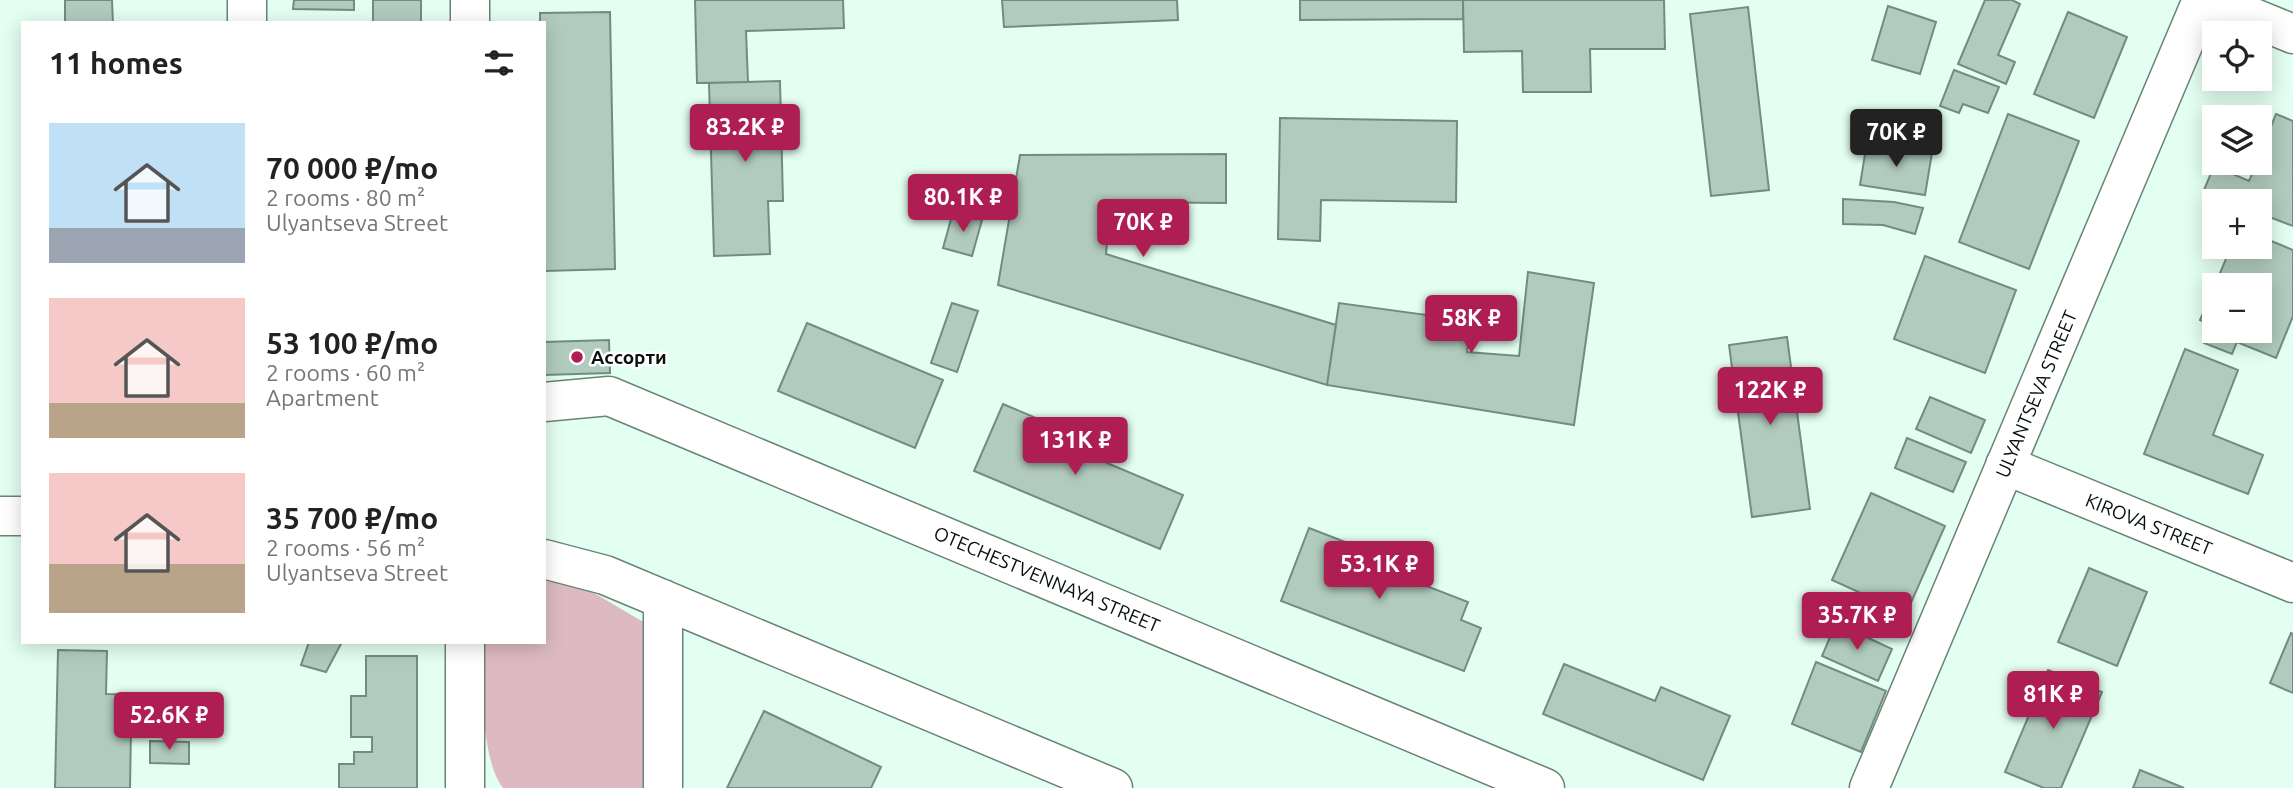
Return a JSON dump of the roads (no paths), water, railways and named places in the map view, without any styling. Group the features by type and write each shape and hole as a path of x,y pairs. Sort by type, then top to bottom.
{"street":[{"path":"247,0 247,21"},
{"path":"470,0 470,21"},
{"name":"ULYANTSEVA STREET","path":"1869,788 2202,0"},
{"path":"2210,0 2293,34"},
{"name":"OTECHESTVENNAYA STREET","path":"546,402 610,396 1545,788"},
{"name":"KIROVA STREET","path":"2006,465 2293,583"},
{"path":"0,516 21,516"},
{"path":"546,560 605,575 1113,788"},
{"path":"663,599 663,788"},
{"path":"465,644 465,788"}],"place":[{"name":"Ассорти","path":"577,357"}]}
